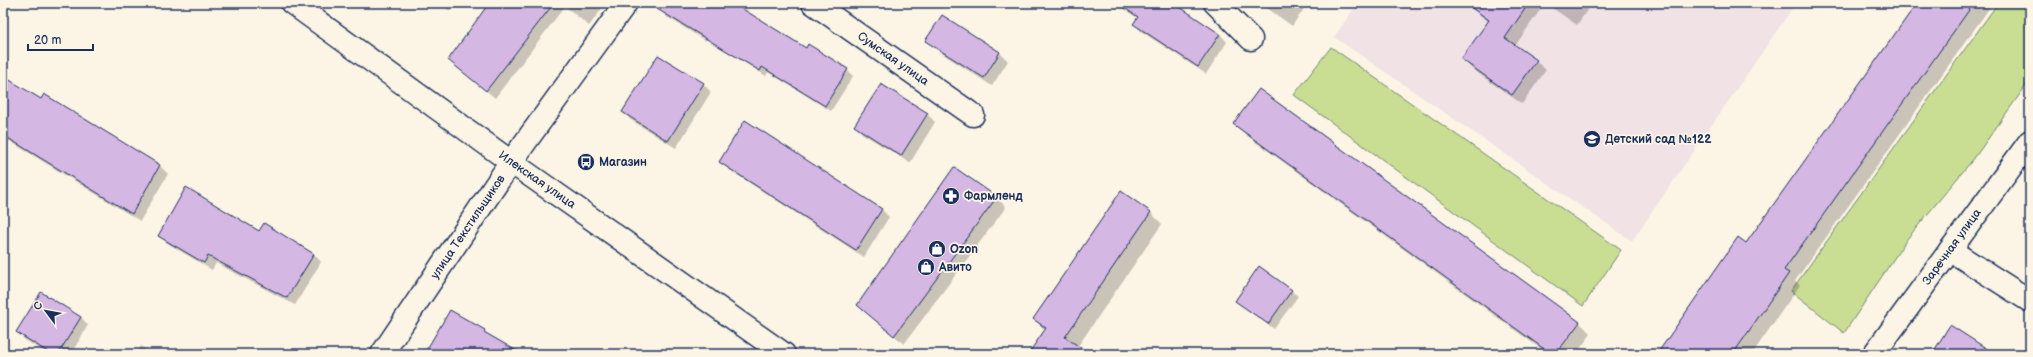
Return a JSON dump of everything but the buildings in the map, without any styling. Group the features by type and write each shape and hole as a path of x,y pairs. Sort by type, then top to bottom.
{"street":[{"name":"Илекская улица","path":"292,3 511,162 784,354"},
{"name":"улица Текстильщиков","path":"382,354 511,162 626,3"},
{"name":"Сумская улица","path":"813,3 973,115"},
{"path":"1214,3 1251,39"},
{"name":"Заречная улица","path":"1874,354 2030,141"},
{"path":"1950,250 2030,301"}],"shaded area":[{"name":"Детский сад №122","path":"1358,3 1796,3 1632,241 1334,37"}],"green space":[{"path":"1998,3 2030,3 2030,80 1975,157 1907,239 1844,333 1791,291"},
{"path":"1331,47 1621,250 1583,306 1294,95"}],"place":[{"name":"Детский сад №122","path":"1592,139"},
{"name":"Магазин","path":"586,162"},
{"name":"Фармленд","path":"951,196"},
{"name":"Ozon","path":"937,249"},
{"name":"Авито","path":"926,267"}]}
